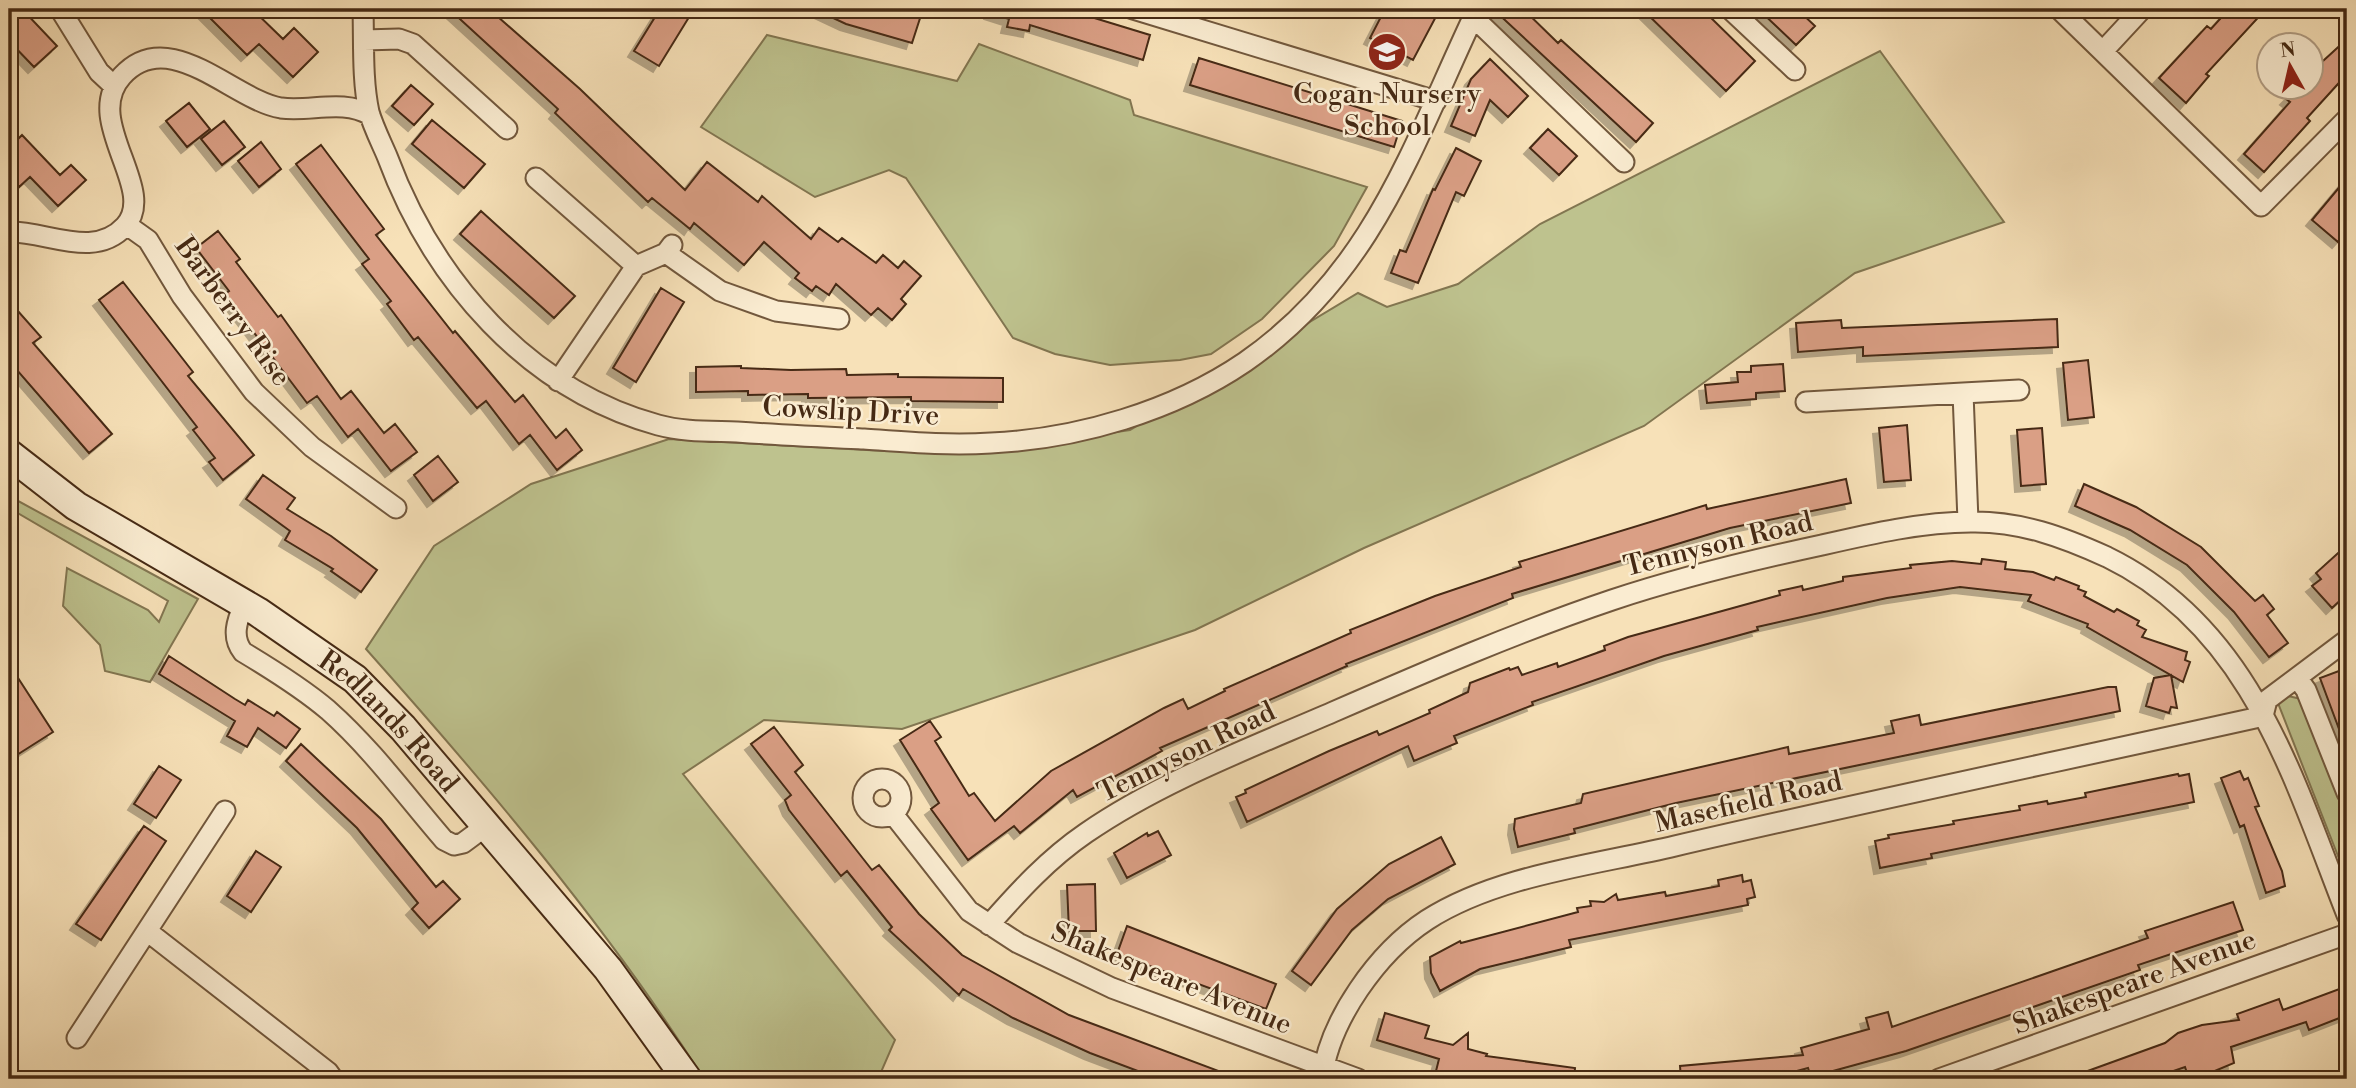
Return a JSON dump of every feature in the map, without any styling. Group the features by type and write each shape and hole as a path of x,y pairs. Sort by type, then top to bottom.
{"main road":[{"name":"Redlands Road","path":"9,454 76,506 299,638 355,679 403,728 608,969 687,1079"}],"street":[{"path":"60,9 99,72 114,86"},
{"name":"Cowslip Drive","path":"363,9 370,115 408,209 442,266 481,314 527,358 558,381 614,411 680,429 990,443 1111,422 1206,386 1289,329 1318,300 1372,230 1475,13"},
{"path":"1133,9 1436,100"},
{"path":"1730,9 1795,70"},
{"path":"2059,9 2261,206 2347,119"},
{"path":"2104,50 2141,9"},
{"path":"1475,13 1625,162"},
{"path":"364,40 399,39 413,44 507,129"},
{"path":"9,232 93,243 115,235 127,225 135,200 111,123 110,104 114,86 133,67 149,60 187,62 261,102 280,107 302,110 339,107 370,115"},
{"path":"536,178 636,266"},
{"name":"Barberry Rise","path":"127,225 148,240 197,317 254,392 312,447 396,508"},
{"path":"558,381 636,266 669,249 720,291 776,311 839,319"},
{"path":"1805,402 2020,390"},
{"path":"1963,393 1968,522"},
{"name":"Tennyson Road","path":"989,925 1058,853 1118,813 1288,732 1440,666 1536,627 1660,584 1854,538 1968,522 2003,523 2044,531 2110,559 2147,580 2196,620 2264,712 2346,908"},
{"path":"244,604 236,629 236,644 243,652 306,692 329,711 382,765 444,840 454,845 463,843 486,826"},
{"path":"2264,712 2267,700 2347,640"},
{"path":"2298,679 2306,690 2347,793"},
{"name":"Masefield Road","path":"1322,1073 1359,988 1378,962 1427,920 1480,892 2255,718 2264,712"},
{"path":"77,1038 225,811"},
{"name":"Shakespeare Avenue","path":"893,814 957,897 989,925 1046,958 1112,988 1322,1073 1359,1079"},
{"path":"147,931 328,1072 333,1079"},
{"name":"Shakespeare Avenue","path":"1939,1079 2347,934"}],"green space":[{"path":"767,35 957,81 979,44 1130,100 1134,115 1367,187 1334,246 1262,319 1211,354 1180,360 1110,365 1055,354 1013,338 906,178 889,170 815,197 701,127"},
{"path":"1880,51 2004,222 1855,273 1644,426 1364,548 1195,630 902,729 764,720 683,774 895,1040 878,1079 704,1079 627,966 544,857 366,649 434,546 531,484 669,439 885,451 983,452 1130,430 1358,293 1387,307 1458,284 1540,224"},
{"path":"9,496 198,599 150,682 105,671 100,645 63,606 67,568 148,610 159,622 168,601 9,508"},
{"path":"2288,696 2301,699 2305,706 2347,813 2347,879 2278,703"}],"building":[{"path":"9,9 22,9 57,46 34,67 9,41"},
{"path":"201,9 252,9 283,39 294,28 318,52 293,77 259,44 247,55"},
{"path":"449,9 489,9 580,89 685,190 707,162 758,202 762,196 811,239 819,228 838,242 842,238 876,263 883,255 898,268 904,261 921,276 901,299 906,304 892,320 878,308 871,315 836,284 829,295 816,286 812,291 795,278 799,273 764,242 744,265 694,223 690,229 652,198 648,202 555,113 558,109"},
{"path":"660,9 694,9 659,66 634,51"},
{"path":"814,9 923,9 912,43 846,24"},
{"path":"990,9 1065,9 1150,35 1143,60 1030,25 1029,31 1007,27 1009,19 990,13"},
{"path":"1385,9 1440,9 1413,60 1370,38"},
{"path":"1493,9 1523,9 1558,43 1561,40 1653,123 1636,142"},
{"path":"1642,9 1702,9 1755,61 1726,91"},
{"path":"1758,9 1797,9 1815,26 1796,45"},
{"path":"2229,9 2266,9 2206,74 2209,76 2186,103 2159,78 2207,26 2211,29"},
{"path":"2347,39 2347,74 2324,99 2324,60"},
{"path":"1199,58 1402,121 1394,147 1190,85"},
{"path":"1490,59 1528,96 1508,117 1490,100 1475,136 1451,126 1471,79"},
{"path":"411,85 433,104 414,125 392,106"},
{"path":"2290,102 2322,102 2307,118 2310,121 2264,172 2244,154"},
{"path":"189,103 210,129 187,147 166,121"},
{"path":"432,120 485,164 464,188 412,144"},
{"path":"224,121 245,147 222,165 201,139"},
{"path":"1548,129 1577,156 1559,175 1530,148"},
{"path":"22,135 60,175 71,165 86,180 58,206 30,177 19,187 9,176 9,148"},
{"path":"261,142 281,169 259,187 238,161"},
{"path":"321,145 384,229 376,235 453,333 455,331 515,402 523,395 556,438 566,429 582,450 557,470 530,435 519,444 486,401 477,408 418,337 414,340 387,304 391,301 362,264 369,259 296,164"},
{"path":"1456,148 1481,161 1464,196 1456,192 1418,283 1391,273 1400,250 1406,252 1433,189 1435,190"},
{"path":"2347,178 2347,232 2338,242 2312,220"},
{"path":"481,211 575,296 554,318 460,234"},
{"path":"218,231 240,259 236,262 278,317 281,315 341,399 351,391 384,433 395,424 417,452 391,471 358,429 348,437 317,396 307,403 225,294 229,291 196,248"},
{"path":"123,282 193,372 188,376 254,455 223,480 209,462 215,458 193,430 197,427 99,300"},
{"path":"661,288 684,302 636,382 613,368"},
{"path":"9,301 41,337 33,343 112,434 89,453 9,361"},
{"path":"2057,319 2058,347 1863,356 1863,347 1798,352 1796,323 1841,320 1842,328"},
{"path":"2088,360 2094,417 2068,420 2063,363"},
{"path":"1783,364 1785,391 1756,393 1756,399 1707,403 1705,385 1738,382 1737,372 1751,372 1751,366"},
{"path":"741,366 791,370 846,369 847,375 1003,378 1003,402 911,401 911,397 808,398 808,394 748,395 748,391 696,392 696,367"},
{"path":"1907,425 1911,480 1884,482 1879,428"},
{"path":"2042,428 2046,484 2021,486 2017,430"},
{"path":"438,456 458,482 433,501 414,475"},
{"path":"263,475 295,498 287,509 331,536 377,570 361,592 331,571 333,569 285,540 290,531 246,499"},
{"path":"1846,479 1851,503 1730,528 1512,594 1513,598 1346,664 1347,666 1160,748 1162,751 1077,797 1073,790 1020,833 1014,826 968,860 931,809 939,803 900,740 930,721 941,737 935,741 969,796 974,793 995,821 1051,771 1164,708 1183,699 1188,709 1225,691 1224,689 1351,633 1350,630 1435,596 1521,567 1519,562 1706,505 1707,509"},
{"path":"2084,484 2136,507 2201,547 2255,601 2263,595 2274,609 2267,615 2288,643 2269,657 2234,612 2187,565 2130,530 2075,506"},
{"path":"2347,545 2347,594 2332,608 2312,586 2321,579 2316,573"},
{"path":"1982,559 2006,562 2005,569 2033,572 2054,580 2056,577 2079,586 2078,589 2086,592 2084,596 2114,612 2117,609 2139,621 2137,625 2146,630 2142,637 2187,652 2185,660 2190,662 2183,682 2087,627 2088,624 2028,601 2031,595 1960,587 1887,598 1757,627 1758,630 1664,656 1532,702 1533,705 1454,736 1457,743 1414,761 1408,746 1247,822 1236,797 1246,793 1245,790 1329,751 1377,731 1379,735 1430,713 1429,710 1468,692 1470,683 1509,668 1518,667 1522,675 1557,663 1558,667 1605,650 1604,646 1628,637 1780,595 1779,591 1802,586 1803,590 1843,581 1843,577 1911,568 1910,565 1952,561 1981,564"},
{"path":"169,656 245,705 248,700 274,716 277,712 300,729 286,748 258,728 247,747 227,736 235,721 159,674"},
{"path":"9,664 53,732 9,760"},
{"path":"2347,668 2347,745 2345,745 2320,678"},
{"path":"2171,675 2177,708 2171,707 2169,713 2146,706 2154,678"},
{"path":"2116,687 2120,711 1676,803 1574,829 1575,833 1518,847 1515,819 1581,803 1583,794 1788,747 1789,754 1894,733 1891,721 1919,715 1921,725"},
{"path":"774,727 803,765 795,772 872,870 879,865 919,914 962,955 1069,1015 1232,1076 1231,1079 1159,1079 1090,1053 1013,1018 963,989 959,995 889,930 892,927 847,871 841,876 789,810 785,800 791,795 751,744"},
{"path":"301,744 381,819 436,887 443,881 460,899 429,928 412,909 418,903 357,828 286,761"},
{"path":"159,766 181,780 156,818 134,804"},
{"path":"2240,771 2244,780 2248,778 2259,806 2255,807 2282,871 2285,886 2266,893 2244,825 2240,827 2221,778"},
{"path":"2189,774 2194,802 1931,854 1932,858 1880,868 1875,841 1889,838 1888,835 2020,810 2019,806 2086,797 2085,793"},
{"path":"144,826 166,841 101,940 76,924"},
{"path":"1158,831 1171,855 1127,878 1114,853 1147,833 1148,836"},
{"path":"1441,837 1455,864 1388,899 1352,930 1311,985 1292,971 1337,909 1389,864"},
{"path":"256,851 281,867 251,912 227,896"},
{"path":"1742,875 1743,882 1751,880 1755,897 1747,899 1748,905 1569,940 1571,947 1480,969 1440,991 1431,973 1430,957 1460,941 1461,943 1578,912 1577,908 1591,906 1590,901 1604,902 1616,894 1618,900 1665,892 1666,896 1719,886 1718,880"},
{"path":"1095,884 1096,931 1069,931 1067,885"},
{"path":"2233,902 2243,930 2138,965 2140,970 1906,1051 1811,1077 1808,1068 1778,1076 1779,1079 1681,1079 1680,1066 1803,1055 1801,1048 1869,1029 1866,1018 1888,1012 1892,1027 2148,938 2145,931"},
{"path":"1127,926 1276,984 1266,1009 1117,954"},
{"path":"2342,988 2347,1002 2347,1015 2309,1030 2306,1022 2231,1047 2234,1063 2210,1073 2189,1079 2185,1067 2150,1079 2071,1079 2165,1043 2178,1033 2202,1025 2239,1020 2237,1014 2279,999 2283,1010"},
{"path":"1385,1013 1429,1026 1425,1038 1453,1045 1468,1033 1468,1049 1487,1054 1486,1056 1575,1068 1574,1079 1472,1079 1460,1076 1448,1079 1443,1073 1436,1071 1439,1059 1377,1040"}],"place":[{"name":"Cogan Nursery School","path":"1387,52"}]}
